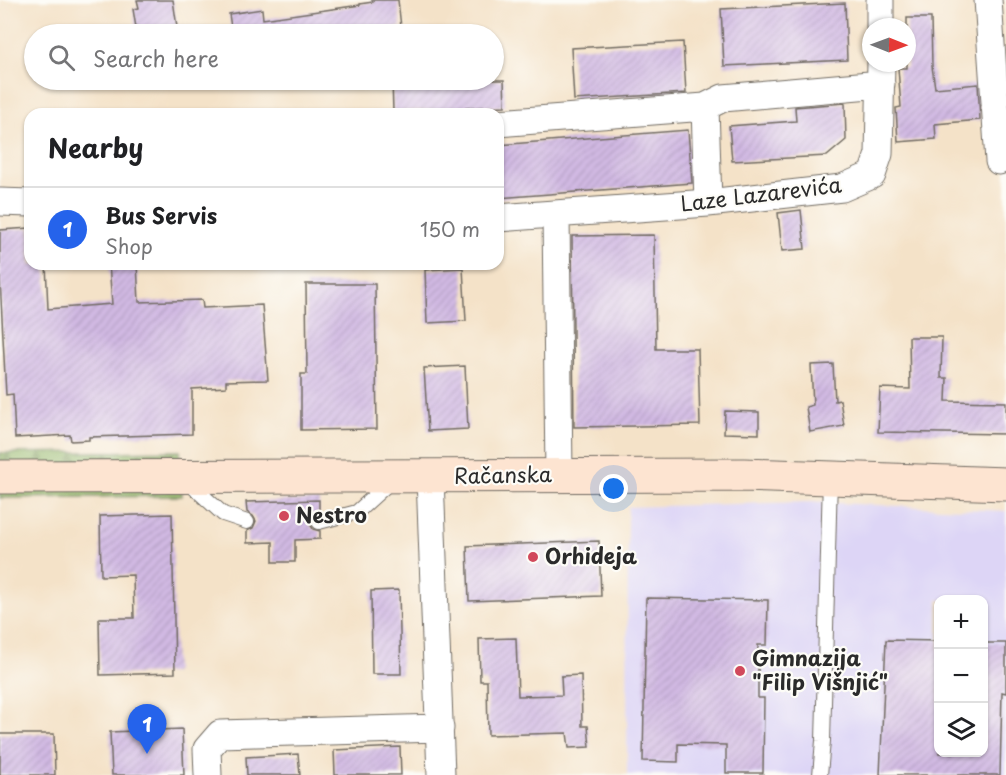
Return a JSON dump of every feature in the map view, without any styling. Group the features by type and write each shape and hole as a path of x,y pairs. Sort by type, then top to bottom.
{"main road":[{"name":"Račanska","path":"0,477 744,475 1006,484"}],"street":[{"path":"880,0 880,18"},
{"path":"988,0 999,161"},
{"name":"Laze Lazarevića","path":"504,123 705,106 723,98 881,74 879,154 872,175 842,188 708,203 504,218"},
{"path":"705,106 708,203"},
{"path":"0,202 24,203"},
{"path":"556,214 559,475"},
{"path":"430,477 441,775"},
{"path":"208,775 207,749 220,734 440,728"}],"lane":[{"path":"182,477 223,514 247,522"},
{"path":"320,522 357,512 397,477"},
{"path":"820,775 824,741 830,478"}],"shaded area":[{"path":"813,502 1006,511 1006,775 627,775 628,507"}],"green space":[{"path":"180,451 182,496 0,498 0,453"}],"building":[{"path":"137,0 173,0 177,24 135,24 133,9 139,8"},
{"path":"372,0 398,0 401,24 230,24 229,14 262,9 263,19 373,2"},
{"path":"845,3 847,60 724,66 721,9"},
{"path":"916,18 931,18 935,88 978,84 980,120 935,124 936,139 898,142 896,108 901,107 898,72 916,72"},
{"path":"683,42 686,93 574,100 571,48"},
{"path":"504,80 505,106 393,108 392,90 504,90"},
{"path":"845,103 846,140 827,156 732,161 729,126 796,121 795,107"},
{"path":"688,130 692,183 504,198 504,145"},
{"path":"801,210 805,249 782,251 778,213"},
{"path":"24,228 24,270 46,270 48,309 112,304 109,270 137,270 139,302 202,300 203,308 262,305 268,380 226,381 226,387 192,389 192,434 89,437 89,440 71,441 70,435 15,438 13,394 6,395 0,280 0,230"},
{"path":"654,235 656,349 698,349 700,425 574,427 572,236"},
{"path":"425,270 463,270 466,321 427,323"},
{"path":"306,284 375,284 377,429 301,430 301,374 307,374"},
{"path":"909,337 942,337 941,378 947,378 946,401 1006,402 1006,434 878,432 880,388 910,389"},
{"path":"833,364 835,401 840,400 844,426 810,432 806,407 813,405 811,365"},
{"path":"465,366 468,429 428,431 424,368"},
{"path":"725,411 759,412 759,434 724,433"},
{"path":"319,500 319,513 312,516 310,524 313,529 320,531 320,539 295,540 295,562 273,562 273,542 247,543 247,531 253,528 256,521 247,512 246,502"},
{"path":"172,514 175,673 100,675 99,618 134,618 133,575 101,576 100,516"},
{"path":"599,541 601,596 469,601 467,546"},
{"path":"399,590 401,674 372,674 371,591"},
{"path":"646,598 768,600 767,645 758,645 758,698 764,698 763,773 726,773 726,745 678,744 678,762 643,761"},
{"path":"516,638 518,696 562,695 561,676 581,675 582,726 588,726 590,747 569,748 567,733 488,735 487,681 480,681 479,639"},
{"path":"886,640 934,641 934,757 988,757 988,643 1006,643 1006,693 1002,692 1000,775 880,775"},
{"path":"182,729 184,775 112,775 110,732"},
{"path":"0,734 54,734 55,775 0,775"},
{"path":"400,747 401,775 335,775 334,750"},
{"path":"298,754 300,775 247,775 246,757"}],"place":[{"name":"Nestro","path":"284,516"},
{"name":"Orhideja","path":"533,557"},
{"name":"Gimnazija \"Filip Višnjić\"","path":"740,671"},
{"name":"Bus Servis","path":"147,754"}]}
